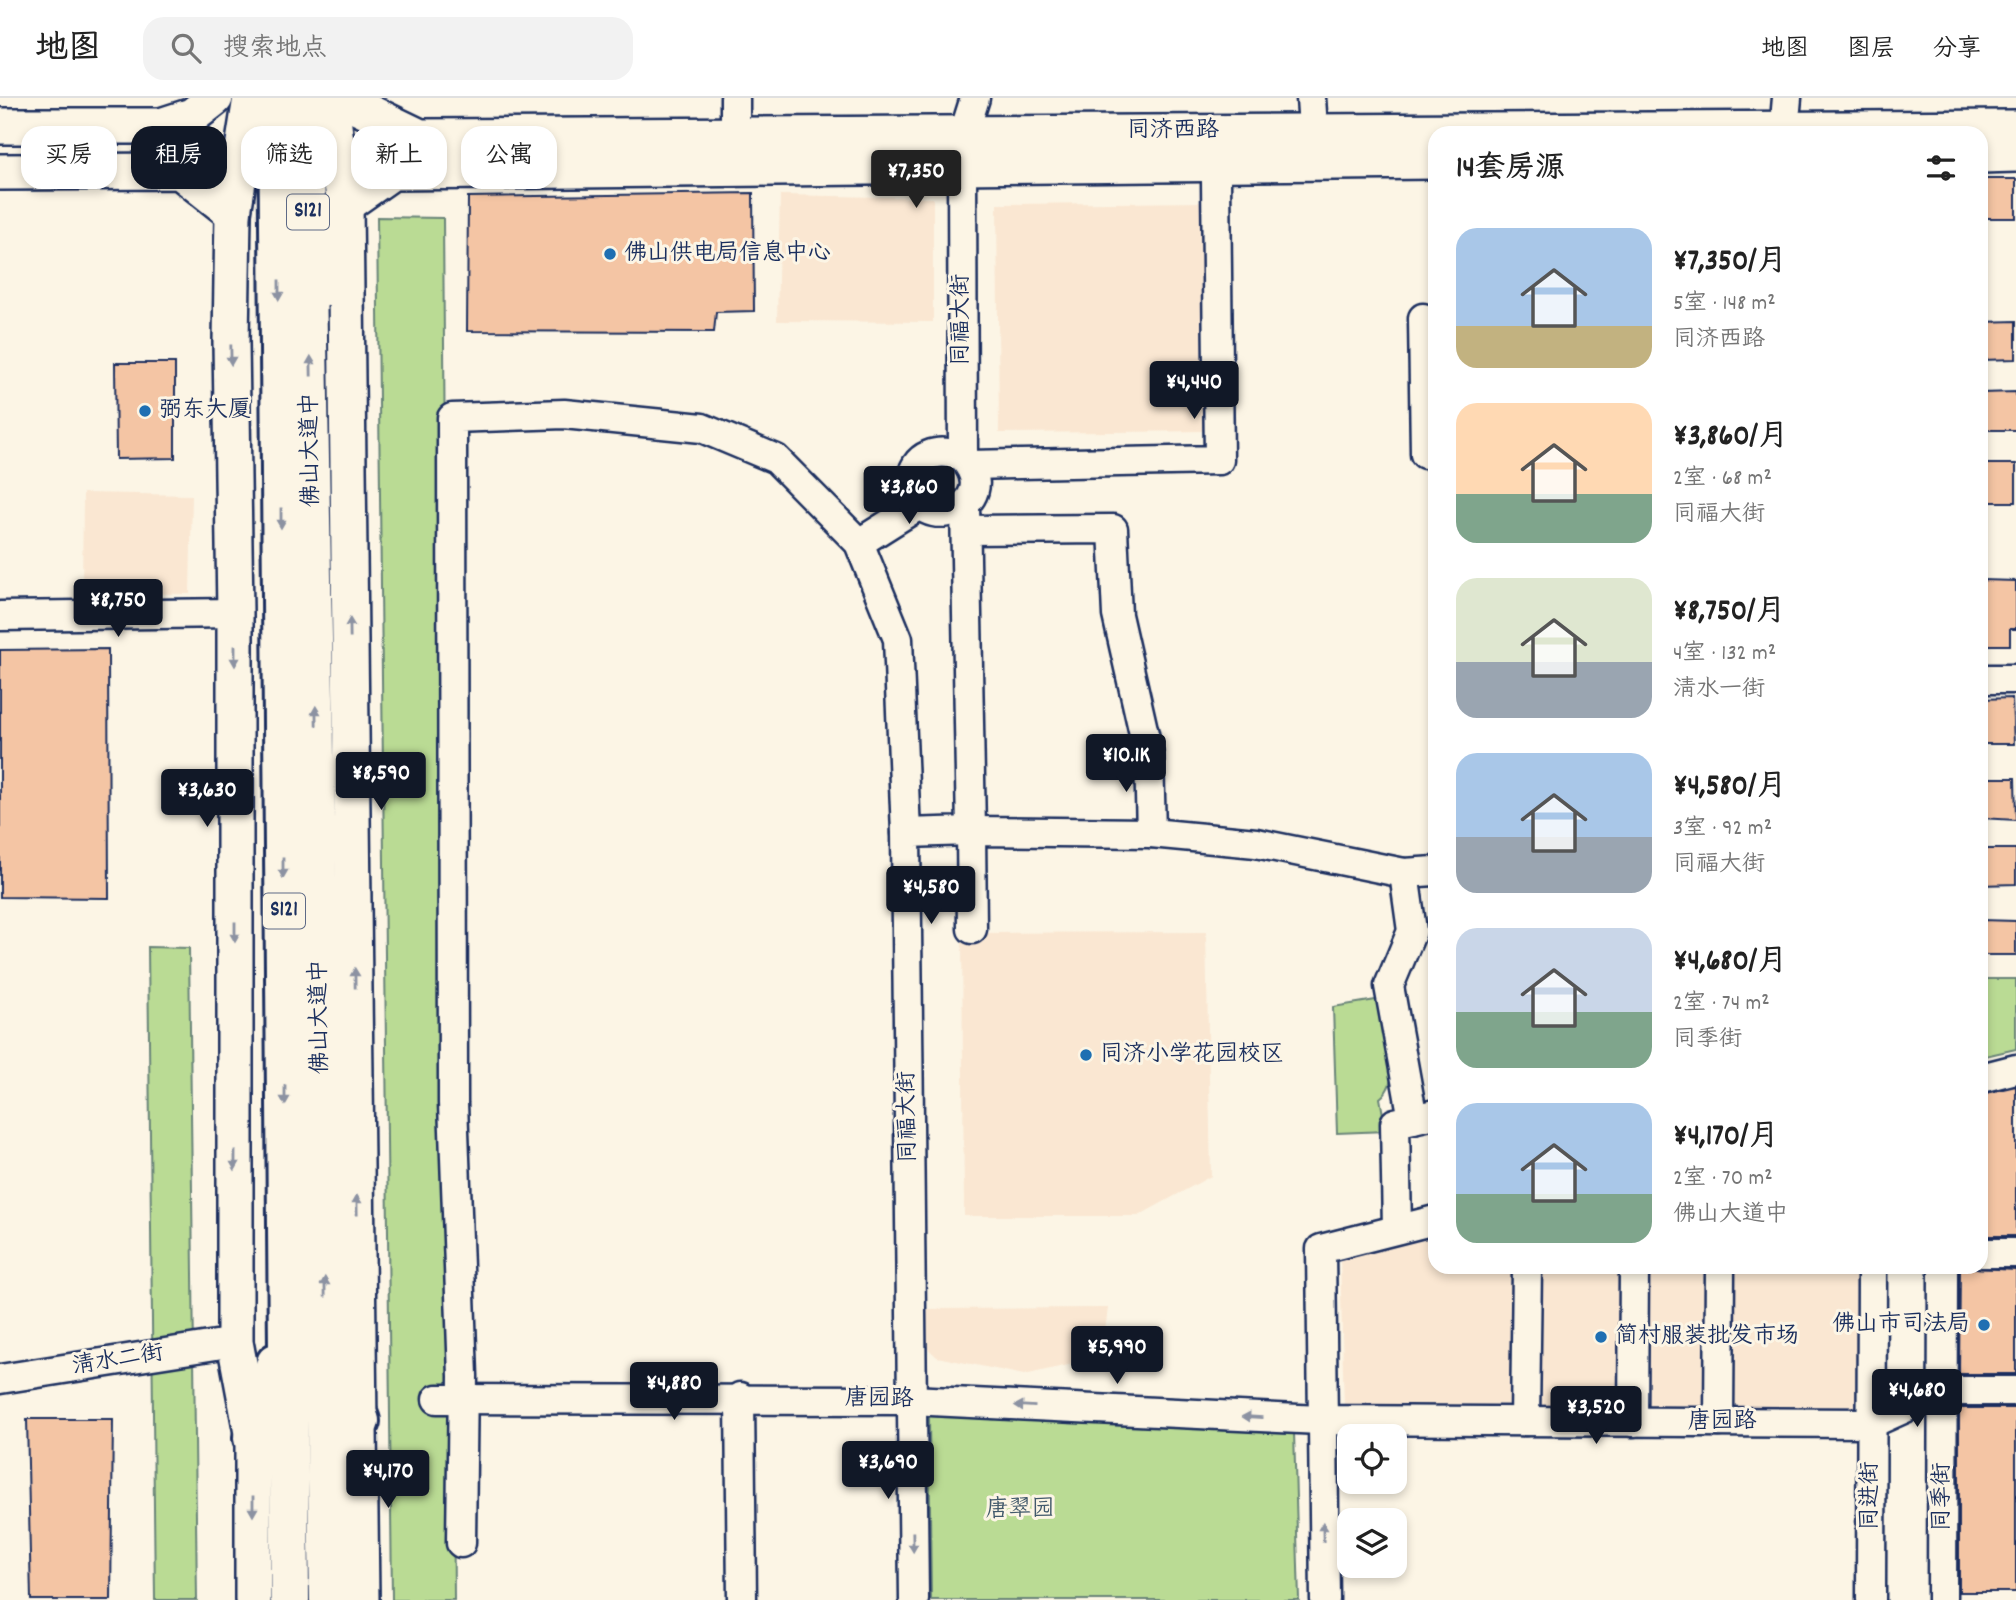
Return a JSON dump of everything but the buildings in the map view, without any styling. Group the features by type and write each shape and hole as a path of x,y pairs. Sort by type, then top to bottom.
{"highway":[{"name":"佛山大道中","path":"304,98 310,327 329,1600"},
{"name":"佛山大道中","path":"249,100 279,222 290,1600"},
{"path":"310,327 345,205"},
{"path":"325,1326 360,1421"},
{"path":"253,1438 287,1328"}],"main road":[{"path":"330,98 345,205 360,1600"},
{"name":"同济西路","path":"339,98 397,126"},
{"path":"0,126 161,126 249,100 233,213 231,342 235,613 235,1342 253,1438 253,1600"},
{"path":"966,139 1311,106 1481,112 1787,104 1827,126"},
{"path":"435,126 444,119 735,108 966,139 1216,180 1428,179"},
{"path":"1481,112 1519,126"},
{"path":"1460,126 1481,112"},
{"name":"同济西路","path":"1988,128 2016,128"},
{"name":"同济西路","path":"447,137 966,139 1428,146"},
{"name":"同济西路","path":"345,205 392,172 662,179 966,139"},
{"path":"1988,155 2016,154"},
{"path":"0,172 180,171 233,213"}],"street":[{"name":"同福大街","path":"966,139 966,461 974,484 966,517 972,929"},
{"path":"1151,833 1149,756 1117,615 1114,528 938,513 921,505 912,486 916,466 933,453 943,451 966,461 1219,460 1216,180"},
{"path":"1423,318 1425,454 1428,454"},
{"path":"461,1543 450,1399 453,1103 452,418 564,414 702,428 776,459 859,543 921,505"},
{"name":"同福大街","path":"859,543 898,639 906,833 914,1600"},
{"path":"0,616 235,613"},
{"path":"1988,679 2016,679"},
{"path":"906,833 1151,833 1256,843 1404,873 1428,871"},
{"path":"1397,1229 1414,1119 1389,986 1412,931 1404,873"},
{"path":"1988,1076 2016,1069"},
{"path":"1325,1600 1320,1420 1321,1249 1428,1222"},
{"path":"1988,1253 2016,1253"},
{"path":"1525,1421 1527,1274"},
{"path":"1633,1422 1634,1274"},
{"path":"1719,1422 1720,1274"},
{"name":"同进街","path":"1871,1600 1872,1274"},
{"name":"同季街","path":"1942,1600 1943,1274"},
{"name":"清水二街","path":"0,1379 235,1342"},
{"path":"1872,1423 1943,1391 2016,1391"},
{"path":"740,1397 742,1600"},
{"name":"唐园路","path":"450,1399 740,1397 911,1401 1320,1420 1872,1423"}],"shaded area":[{"path":"780,195 933,198 933,322 777,321"},
{"path":"1210,202 1212,431 999,433 997,204"},
{"path":"83,493 192,495 190,594 82,593"},
{"name":"同济小学花园校区","path":"1206,932 1211,1176 1138,1216 964,1216 962,933"},
{"name":"简村服装批发市场","path":"1428,1234 1428,1274 1860,1274 1860,1407 1846,1414 1344,1409 1340,1256"},
{"path":"1108,1308 1103,1347 1077,1363 1024,1375 937,1357 919,1340 919,1309"}],"green space":[{"path":"377,217 443,218 454,1600 392,1600"},
{"path":"148,947 189,948 197,1600 155,1600"},
{"path":"1988,979 2016,979 2016,1049 1988,1055"},
{"path":"1382,999 1393,1065 1387,1089 1380,1098 1386,1131 1337,1133 1333,1007"},
{"name":"唐翠园","path":"929,1415 1294,1432 1299,1600 931,1600"}],"place":[{"name":"佛山供电局信息中心","path":"610,254"},
{"name":"弼东大厦","path":"145,411"},
{"name":"同济小学花园校区","path":"1086,1055"},
{"name":"佛山市司法局","path":"1984,1325"},
{"name":"简村服装批发市场","path":"1601,1337"}]}
